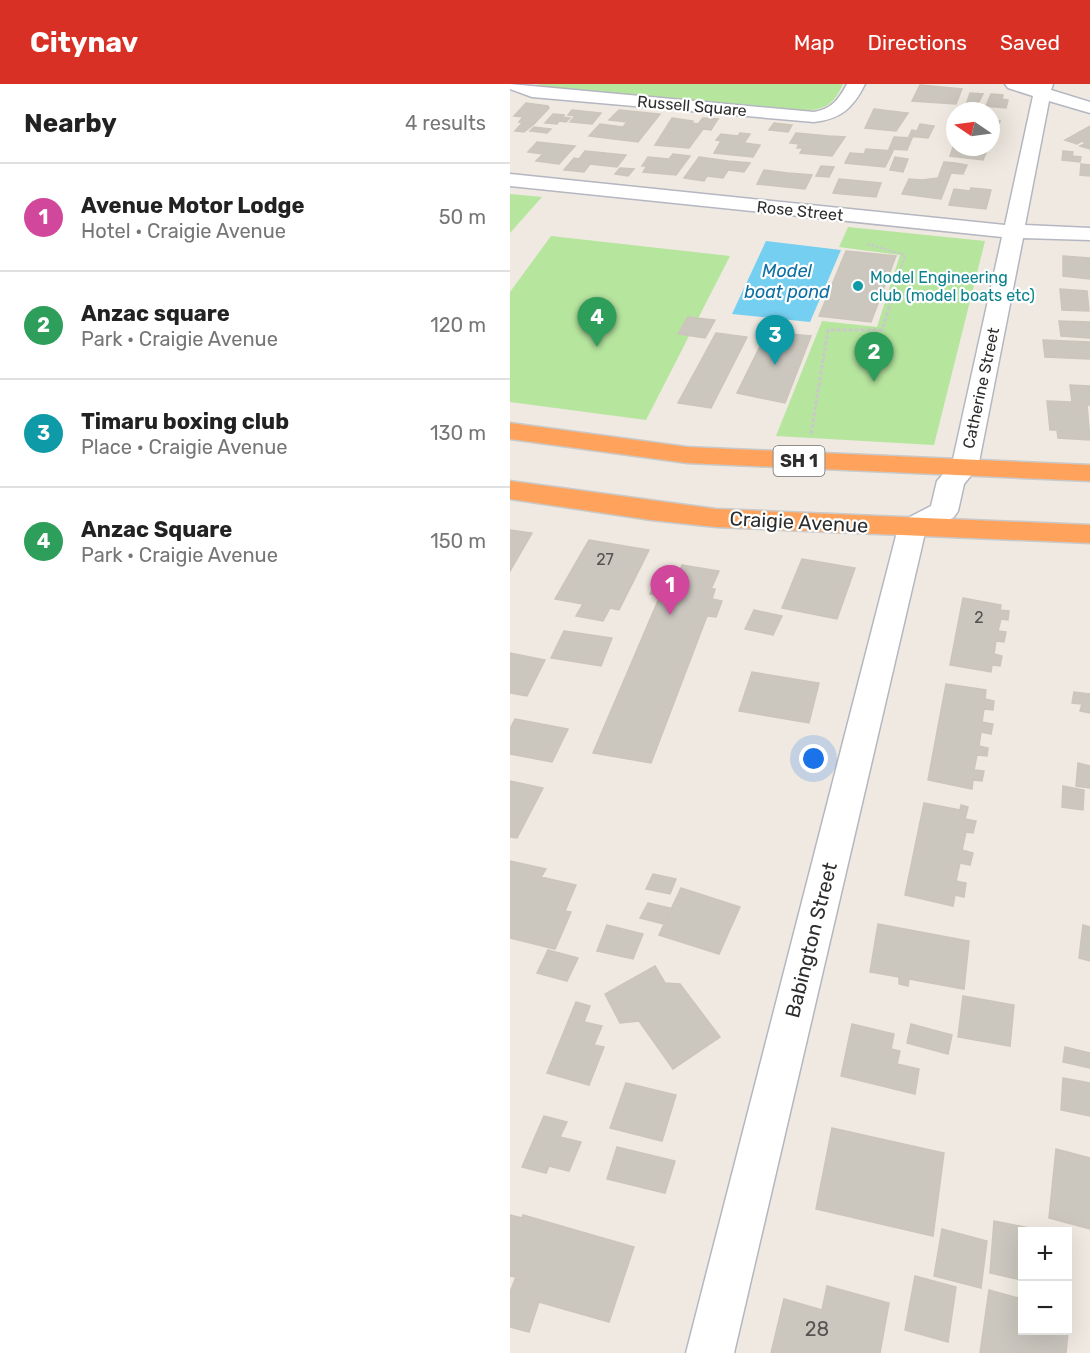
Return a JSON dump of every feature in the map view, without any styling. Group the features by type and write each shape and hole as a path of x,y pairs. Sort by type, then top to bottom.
{"highway":[{"name":"SH 1","path":"510,431 687,455 1090,473"},
{"name":"Craigie Avenue","path":"510,490 716,518 1090,534"}],"street":[{"name":"Russell Square","path":"514,84 532,92 814,117 827,116 842,109 856,84"},
{"path":"1014,84 1043,88 1090,108"},
{"name":"Catherine Street","path":"912,528 944,511 951,481 965,467 1043,88"},
{"name":"Rose Street","path":"510,180 982,230 1090,234"},
{"name":"Babington Street","path":"710,1353 912,528"}],"path":[{"path":"810,441 828,330 882,330 905,255 861,242"}],"green space":[{"path":"536,84 843,84 835,98 826,106 814,110 797,111 552,88"},
{"path":"510,194 542,197 510,233"},
{"path":"848,227 985,241 934,445 776,436 822,321 877,327 900,255 839,247"},
{"path":"551,236 730,256 646,420 510,402 510,292"}],"water":[{"name":"Model boat pond","path":"766,241 841,250 810,322 732,314"}],"building":[{"path":"920,85 962,89 957,102 912,101"},
{"path":"970,93 983,94 979,102 967,102"},
{"path":"991,94 1003,95 1002,99 1008,100 1006,108 1000,107 1000,102 988,102"},
{"path":"526,103 549,108 535,123 519,122 523,117 514,116"},
{"path":"874,109 908,113 896,131 865,128"},
{"path":"572,110 601,113 592,124 570,122 575,116 568,115"},
{"path":"619,110 660,114 638,142 589,136 600,124 623,127 627,122 609,120"},
{"path":"553,114 570,118 566,122 559,121 557,124 545,123"},
{"path":"672,118 698,124 703,118 718,119 711,130 703,129 689,148 655,145"},
{"path":"522,123 534,124 524,132 515,131"},
{"path":"774,123 792,125 788,132 769,130"},
{"path":"920,124 934,126 928,138 909,136 912,130 917,131"},
{"path":"1090,126 1090,149 1080,146 1086,143 1082,141 1077,144 1065,140"},
{"path":"534,127 551,129 547,133 530,131"},
{"path":"740,133 750,134 744,143 760,145 753,157 714,153 721,141 716,140 721,134 738,136"},
{"path":"796,133 845,137 832,156 800,153 803,148 797,148 799,144 790,143"},
{"path":"894,137 912,138 907,150 889,149"},
{"path":"537,142 575,146 559,164 536,161 543,154 528,152"},
{"path":"866,149 893,151 885,167 845,163 850,153 864,154"},
{"path":"585,151 626,155 617,167 590,164 584,172 564,170 574,158 579,159"},
{"path":"1063,151 1073,152 1072,156 1081,157 1080,162 1062,160"},
{"path":"673,154 690,156 676,175 643,172 647,166 642,166 648,157 669,159"},
{"path":"950,156 985,156 983,160"},
{"path":"699,157 750,163 744,172 728,170 723,178 707,176 704,181 684,178"},
{"path":"895,157 908,159 903,172 890,170"},
{"path":"944,162 955,163 941,199 902,194 909,179 938,178"},
{"path":"955,163 967,165 963,174 951,173"},
{"path":"1081,164 1090,165 1090,176 1080,175"},
{"path":"821,166 834,167 829,177 816,176"},
{"path":"620,168 634,169 628,176 615,174"},
{"path":"764,170 812,175 805,189 757,184"},
{"path":"839,179 881,183 876,197 833,193"},
{"path":"971,188 991,190 986,209 949,205 954,189 970,191"},
{"name":"Model Engineering club (model boats etc)","path":"846,251 896,256 871,322 819,316"},
{"path":"1063,256 1090,258 1090,279 1063,276"},
{"path":"1060,289 1087,291 1089,311 1062,310"},
{"path":"688,317 715,320 705,338 678,334"},
{"path":"1059,321 1090,322 1090,338 1061,336"},
{"path":"767,332 811,336 785,403 737,393"},
{"path":"716,333 747,337 711,408 678,403"},
{"path":"1043,340 1090,342 1090,359 1045,357"},
{"path":"1070,385 1090,386 1090,405 1087,405 1090,440 1058,438 1057,430 1050,430 1047,401 1072,402"},
{"path":"510,530 532,533 510,571"},
{"path":"589,540 649,550 619,610 610,608 603,621 576,616 583,604 555,599"},
{"path":"802,559 855,568 837,619 782,608"},
{"path":"682,565 719,571 711,589 715,589 712,599 722,601 716,617 707,616 651,763 593,753 660,596 650,594 660,572 678,575"},
{"path":"963,598 1001,605 1000,610 1009,611 1008,620 1001,619 998,631 1006,632 1004,642 996,641 994,654 1002,656 1000,666 992,665 991,672 950,665"},
{"path":"754,610 782,616 773,635 745,629"},
{"path":"564,631 612,638 601,666 551,658"},
{"path":"510,653 545,660 527,696 510,693"},
{"path":"752,672 819,683 809,723 739,711"},
{"path":"946,684 986,690 985,699 994,701 993,710 984,709 982,722 993,724 991,734 981,732 979,746 988,748 987,756 977,755 974,770 984,771 982,781 973,780 972,789 928,780"},
{"path":"1074,692 1090,694 1090,713 1080,711 1082,704 1072,703"},
{"path":"515,719 568,729 552,762 510,754 510,729"},
{"path":"1078,763 1090,766 1090,788 1076,786"},
{"path":"510,781 543,788 517,838 510,837"},
{"path":"1063,786 1084,790 1083,810 1062,807"},
{"path":"924,803 960,810 961,805 968,807 965,819 976,821 973,833 966,832 962,850 973,853 970,865 960,863 956,881 966,883 964,897 955,895 953,906 905,895"},
{"path":"510,861 546,869 541,877 576,885 565,911 571,912 555,949 510,938"},
{"path":"653,874 676,879 670,894 646,889"},
{"path":"681,888 740,907 719,954 659,935"},
{"path":"648,903 670,908 664,924 640,918"},
{"path":"878,924 969,941 964,989 909,979 908,986 899,984 899,977 870,972"},
{"path":"607,925 643,934 633,959 597,951"},
{"path":"1083,925 1090,927 1090,961 1079,958"},
{"path":"548,950 578,958 567,981 537,973"},
{"path":"655,966 665,983 680,984 720,1037 673,1069 639,1021 620,1023 605,994"},
{"path":"963,996 1014,1005 1010,1046 958,1037"},
{"path":"576,1002 590,1006 584,1022 602,1026 594,1045 604,1047 589,1085 547,1073"},
{"path":"852,1024 894,1034 891,1049 900,1051 897,1064 919,1069 915,1094 841,1076"},
{"path":"911,1024 952,1035 948,1054 907,1043"},
{"path":"1065,1047 1090,1053 1090,1068 1063,1062"},
{"path":"1063,1078 1090,1083 1090,1116 1061,1110"},
{"path":"626,1083 676,1095 662,1141 610,1128"},
{"path":"544,1116 567,1122 560,1137 581,1142 569,1171 549,1166 546,1173 522,1167"},
{"path":"832,1128 944,1153 933,1236 816,1209"},
{"path":"617,1147 675,1161 665,1193 607,1179"},
{"path":"1056,1149 1090,1158 1090,1229 1049,1218"},
{"path":"510,1215 522,1218 523,1215 634,1247 609,1322 539,1302 529,1332 510,1327 510,1292 516,1277 510,1276"},
{"path":"994,1221 1025,1227 1018,1227 1018,1279 990,1273"},
{"path":"942,1229 987,1241 981,1288 934,1276"},
{"path":"915,1276 956,1287 948,1342 905,1330"},
{"path":"827,1286 889,1303 880,1353 771,1353 784,1299 822,1310"},
{"path":"989,1290 1018,1298 1018,1335 1068,1335 1066,1353 980,1353"}],"place":[{"name":"Model Engineering club (model boats etc)","path":"858,286"},
{"name":"Anzac Square","path":"597,347"},
{"name":"Timaru boxing club","path":"775,365"},
{"name":"Anzac square","path":"874,382"},
{"name":"Avenue Motor Lodge","path":"670,615"}]}
